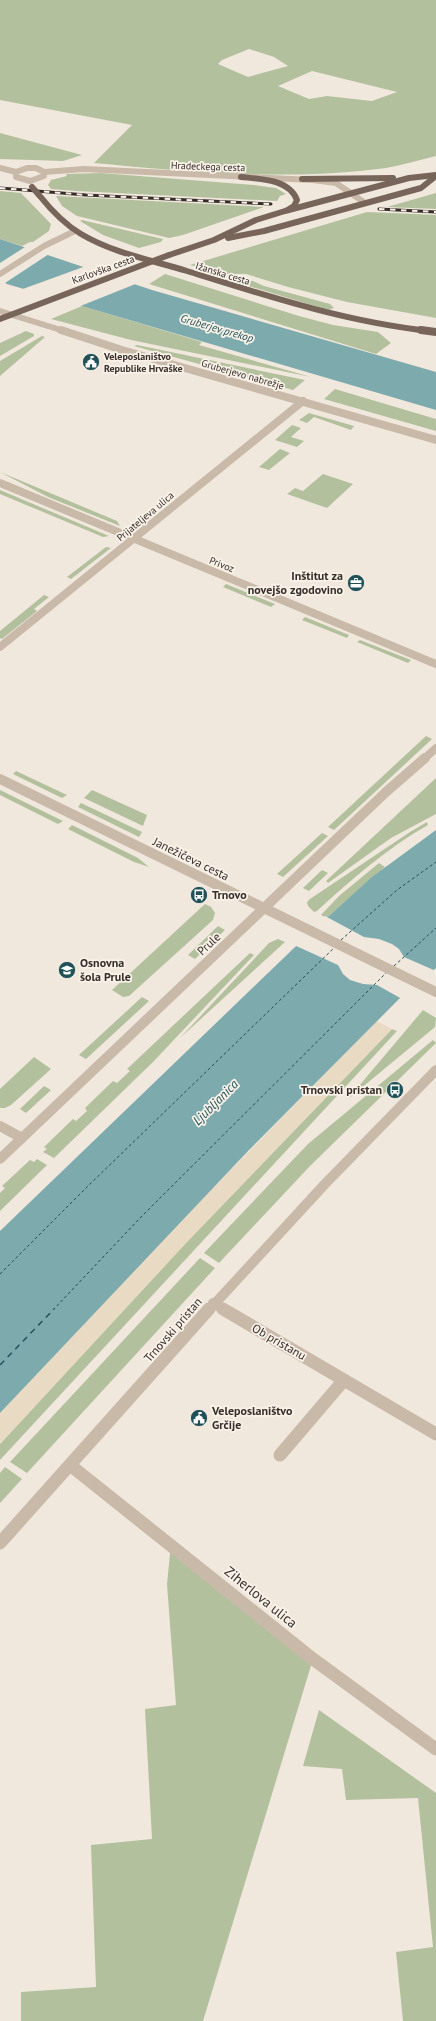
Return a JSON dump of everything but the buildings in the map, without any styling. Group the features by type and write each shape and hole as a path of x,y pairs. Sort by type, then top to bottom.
{"main road":[{"path":"302,179 409,178 436,176"},
{"name":"Karlovška cesta","path":"214,240 264,232 421,188 436,176"},
{"path":"241,177 282,185 293,191 297,197 296,203 285,211"},
{"name":"Karlovška cesta","path":"0,319 169,255 214,240 256,220 409,178"},
{"name":"Ižanska cesta","path":"31,184 46,205 75,231 109,247 324,314 373,324 436,332"}],"street":[{"path":"0,168 16,172 15,176 17,179 31,184 42,178 44,172"},
{"name":"Hradeckega cesta","path":"16,172 30,168 44,172 84,169 302,179 332,182 365,203"},
{"path":"0,274 44,246 75,231"},
{"name":"Gruberjevo nabrežje","path":"0,311 122,350 436,440"},
{"name":"Prijateljeva ulica","path":"0,647 303,402"},
{"name":"Privoz","path":"0,482 134,540 436,664"},
{"name":"Prule","path":"0,1159 386,792 436,748"},
{"name":"Janežičeva cesta","path":"0,779 298,926 436,992"},
{"name":"Trnovski pristan","path":"0,1542 213,1303 380,1125 436,1070"},
{"path":"0,1126 22,1138"},
{"name":"Ob pristanu","path":"213,1303 436,1434"},
{"path":"280,1455 344,1380"},
{"name":"Ziherlova ulica","path":"70,1465 314,1659 436,1749"}],"green space":[{"path":"0,0 436,0 436,156 386,168 350,172 277,175 203,172 94,163 132,125 0,100","holes":["249,49 274,57 288,66 248,77 218,64 222,60","312,71 397,92 372,101 327,96 309,99 278,86"]},
{"path":"0,133 82,155 63,161 0,159"},
{"path":"101,173 254,185 276,188 286,194 280,196 277,201 76,191 51,189 48,185 51,180 67,176 66,174"},
{"path":"0,191 21,193 51,224 49,231 33,242 22,246 0,239"},
{"path":"436,193 436,209 387,207"},
{"path":"56,196 264,207 183,235 169,238 77,216 62,206"},
{"path":"367,212 436,215 436,318 347,302 288,287 246,274 224,274 190,265"},
{"path":"82,220 163,239 161,242 139,248 103,235 80,221"},
{"path":"165,274 299,316 333,325 378,332 391,343 376,354 149,284"},
{"path":"240,279 253,281 264,286 330,304 334,308 328,310 229,280"},
{"path":"82,306 202,342 199,345 311,377 131,340 51,319"},
{"path":"26,331 34,334 34,336 0,356 0,343"},
{"path":"42,336 45,337 0,376 0,361"},
{"path":"137,345 305,380 293,390 134,346"},
{"path":"335,389 436,419 436,431 324,399"},
{"path":"309,413 354,426 351,430 314,417 307,423 299,420"},
{"path":"292,425 301,428 291,437 304,441 297,447 275,440"},
{"path":"280,449 290,453 269,470 259,467"},
{"path":"0,472 117,521 120,526 48,497"},
{"path":"323,474 353,484 327,508 287,494 295,488 303,491"},
{"path":"0,490 109,536 103,537 0,494"},
{"path":"106,547 111,548 71,579 67,577"},
{"path":"226,584 275,604 271,607 223,587"},
{"path":"44,595 49,597 34,609 37,611 2,639 0,638 0,631"},
{"path":"305,617 349,635 347,638 302,620"},
{"path":"360,640 411,660 408,663 357,642"},
{"path":"426,736 432,739 334,830 328,827"},
{"path":"16,771 67,795 62,798 13,774"},
{"path":"436,778 436,814 391,838 328,883 326,881"},
{"path":"0,790 63,821 58,824 0,795"},
{"path":"92,790 147,815 143,826 84,798"},
{"path":"81,803 142,832 139,837 78,807"},
{"path":"427,822 428,825 384,854 356,876 317,911 314,912 308,906 307,902 310,899"},
{"path":"72,825 138,858 149,867 134,862 68,829"},
{"path":"322,833 328,836 283,877 277,874"},
{"path":"379,863 385,867 327,918 321,915 339,896"},
{"path":"322,870 328,873 309,891 303,888"},
{"path":"205,904 211,907 215,913 213,920 129,996 123,997 112,990"},
{"path":"218,926 225,930 195,959 188,955"},
{"path":"278,939 285,942 180,1038 269,943"},
{"path":"250,953 254,955 153,1062 54,1158 43,1152 47,1149 44,1147 73,1119 76,1121 87,1111 85,1108 113,1081 117,1083 130,1071 127,1069"},
{"path":"142,997 149,1001 86,1059 79,1055"},
{"path":"423,1010 436,1018 435,1027 348,1099"},
{"path":"392,1029 397,1031 0,1460 0,1444 185,1244"},
{"path":"433,1040 436,1043 310,1166 219,1263 204,1253 308,1144"},
{"path":"34,1057 51,1069 11,1105 5,1108 0,1108 0,1089"},
{"path":"44,1086 51,1090 26,1113 20,1109"},
{"path":"37,1159 47,1165 0,1211 0,1193 5,1188 2,1186 30,1160 34,1162"},
{"path":"200,1258 215,1268 27,1473 10,1462"},
{"path":"5,1467 22,1479 0,1503 0,1473"},
{"path":"171,1544 313,1659 203,2021 21,2021 21,1992 96,1987 91,1845 152,1839 145,1709 176,1705 167,1584"},
{"path":"319,1710 436,1793 436,2021 403,2021 396,1952 433,1947 418,1798 346,1800 342,1769 303,1766"}],"shaded area":[{"name":"Trnovski pristan","path":"377,1021 392,1029 185,1244 0,1444 0,1413 169,1233"}],"water":[{"name":"Gruberjev prekop","path":"0,239 152,290 436,372 436,410 0,282"},
{"name":"Ljubljanica","path":"436,830 436,968 399,999 249,1150 0,1413 0,1231 294,948 372,877"}],"pier":[{"path":"24,245 52,254 49,254 5,283 7,284 0,284 0,263 25,247"},
{"path":"86,266 138,283 78,307 20,290"},
{"path":"325,916 364,937 379,939 392,944 399,949 404,957 436,971 402,999 377,985 363,984 350,980 343,974 338,965 294,945"}],"ferry route":[{"path":"341,940 397,890 436,862"},
{"path":"394,966 436,928"},
{"path":"0,1274 88,1186 335,947"},
{"path":"53,1310 141,1217 387,972"},
{"path":"0,1365 54,1309"}],"railway":[{"path":"0,188 86,195 271,204"},
{"path":"379,209 436,212"}],"place":[{"name":"Veleposlaništvo Republike Hrvaške","path":"91,362"},
{"name":"Inštitut za novejšo zgodovino","path":"356,583"},
{"name":"Trnovo","path":"199,895"},
{"name":"Osnovna šola Prule","path":"67,970"},
{"name":"Trnovski pristan","path":"395,1090"},
{"name":"Veleposlaništvo Grčije","path":"199,1418"}]}
